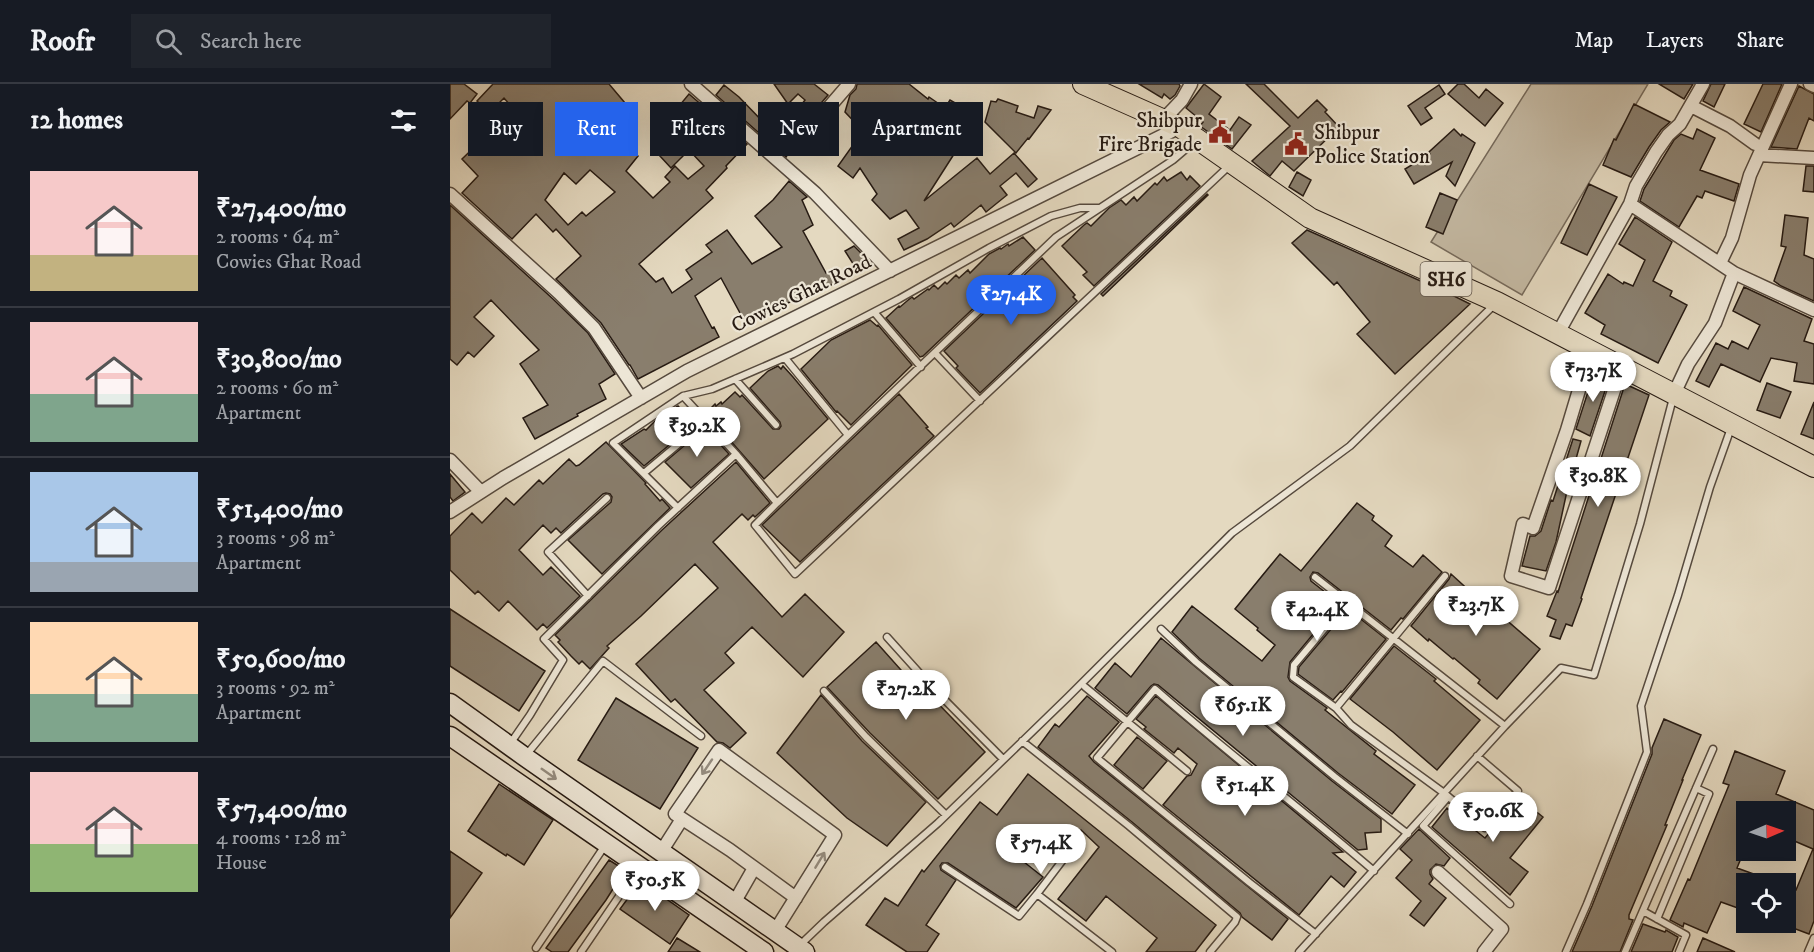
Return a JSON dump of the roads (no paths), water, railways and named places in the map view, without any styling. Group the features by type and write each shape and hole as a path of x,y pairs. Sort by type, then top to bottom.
{"main road":[{"name":"SH6","path":"1083,84 1172,123 1310,218 1497,302 1814,466"},
{"path":"450,703 775,931 798,950"},
{"path":"450,736 764,952"},
{"path":"484,760 504,742"}],"street":[{"path":"691,84 815,193 890,271"},
{"path":"833,102 849,84"},
{"path":"1172,123 1191,84"},
{"path":"1558,333 1630,204 1636,186 1668,135 1680,124 1703,84"},
{"path":"1720,263 1732,238 1757,149 1791,84"},
{"path":"1691,106 1730,126 1757,149 1814,158"},
{"name":"Cowies Ghat Road","path":"450,512 480,492 687,371 890,271 1172,123"},
{"path":"450,194 594,328 641,398"},
{"path":"1630,204 1734,273 1814,310"},
{"path":"1674,394 1688,364 1715,323 1734,273"},
{"path":"1591,350 1567,430 1533,528 1523,524 1511,576 1549,588 1622,366"},
{"path":"450,460 480,492"},
{"path":"775,931 796,898 835,834 719,750 675,814 679,824 754,868 796,898"},
{"path":"661,852 679,824"},
{"path":"734,903 754,868"},
{"path":"1438,872 1503,929 1484,952"}],"lane":[{"path":"1197,140 1173,160 1056,237 755,525 795,574 1232,164"},
{"path":"678,508 613,443 683,396 712,389 784,358 1051,216 1080,208 1100,208"},
{"path":"798,950 824,922 946,815 1232,533 1350,447 1497,302"},
{"path":"874,312 921,367"},
{"path":"935,353 980,401"},
{"path":"784,358 848,435"},
{"path":"735,379 776,425"},
{"path":"1510,904 1423,826 1477,756 1561,668 1594,675 1640,524 1674,394"},
{"path":"683,396 777,503"},
{"path":"644,473 706,421"},
{"path":"1566,952 1647,752 1641,706 1710,487 1733,425"},
{"path":"504,742 530,716 563,660 544,639 736,454"},
{"path":"588,596 548,552 608,498"},
{"path":"1336,708 1445,576"},
{"path":"1315,577 1505,726"},
{"path":"1347,602 1294,665 1293,677 1336,708 1351,725 1446,795 1485,828 1518,791 1477,756"},
{"path":"1161,629 1196,662 1408,834"},
{"path":"887,638 1003,759"},
{"path":"525,757 603,661 701,736"},
{"path":"1085,687 1186,771"},
{"path":"1316,934 1097,758 1155,689 1374,871"},
{"path":"824,691 866,737 946,815"},
{"path":"1022,741 1129,826 1237,917 1210,952"},
{"path":"1625,952 1713,749"},
{"path":"1657,919 1709,794 1696,788"},
{"path":"1299,952 1446,795"},
{"path":"945,867 1019,916 1078,840"},
{"path":"536,948 606,844"},
{"path":"581,952 639,866"},
{"path":"1036,894 1112,952"},
{"path":"1643,911 1686,935 1679,952"},
{"path":"1808,952 1814,938"}],"place":[{"name":"Shibpur Fire Brigade","path":"1220,132"},
{"name":"Shibpur Police Station","path":"1296,144"}]}
